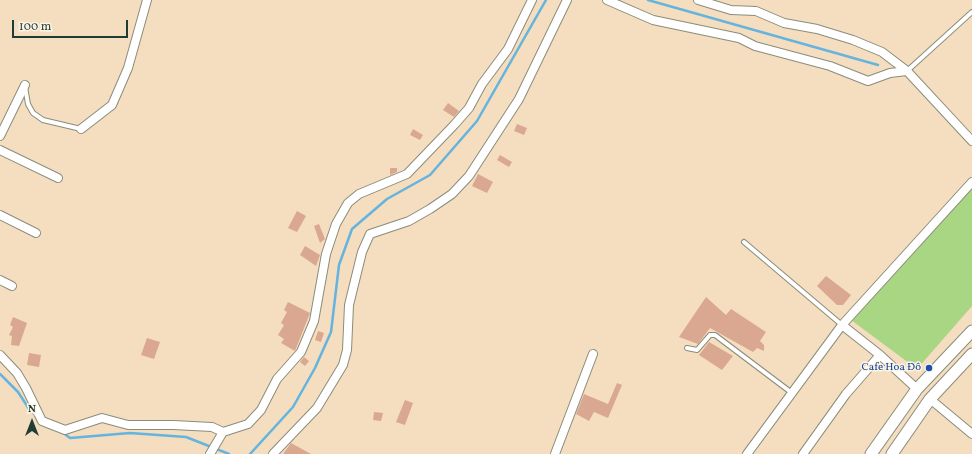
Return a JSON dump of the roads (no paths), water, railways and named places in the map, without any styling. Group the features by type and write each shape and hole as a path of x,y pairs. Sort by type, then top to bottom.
{"main road":[{"path":"871,454 917,389 972,331"},
{"path":"892,454 930,399 972,354"},
{"path":"917,389 930,399"}],"street":[{"path":"80,129 112,105 128,68 147,0"},
{"path":"0,355 20,378 33,399 42,421 65,430 102,418 128,425 173,424 212,427 223,432 248,424 261,410 277,379 301,352 314,321 322,272 328,248 336,224 348,203 359,194 407,174 455,124 469,108 482,84 508,49 532,0"},
{"path":"273,454 317,408 337,375 347,350 349,305 362,252 370,234 409,221 430,209 452,194 468,176 519,99 567,0"},
{"path":"607,0 653,20 739,38 756,46 830,66 868,81 890,73 907,70"},
{"path":"698,0 731,10 756,11 784,23 812,28 853,40 882,52 907,70 972,141"},
{"path":"0,136 25,85"},
{"path":"0,150 58,178"},
{"path":"747,454 842,325 972,182"},
{"path":"0,215 36,233"},
{"path":"0,280 12,286"},
{"path":"842,325 880,354 917,389"},
{"path":"554,454 593,354"},
{"path":"803,454 846,394 880,354"},
{"path":"930,399 972,434"},
{"path":"210,454 223,432"}],"lane":[{"path":"907,70 972,12"},
{"path":"25,85 28,104 33,113 43,120 80,129"},
{"path":"744,242 842,325"},
{"path":"687,348 697,350 710,335 716,335 792,394"}],"waterway":[{"path":"250,454 293,407 315,368 331,332 339,265 352,229 387,199 430,175 477,121 546,0"},
{"path":"648,0 878,65"},
{"path":"0,374 18,392 31,412 36,415"},
{"path":"62,432 70,438 130,433 186,437 229,454"}],"place":[{"name":"Cafe Hoa Đô","path":"929,368"}]}
